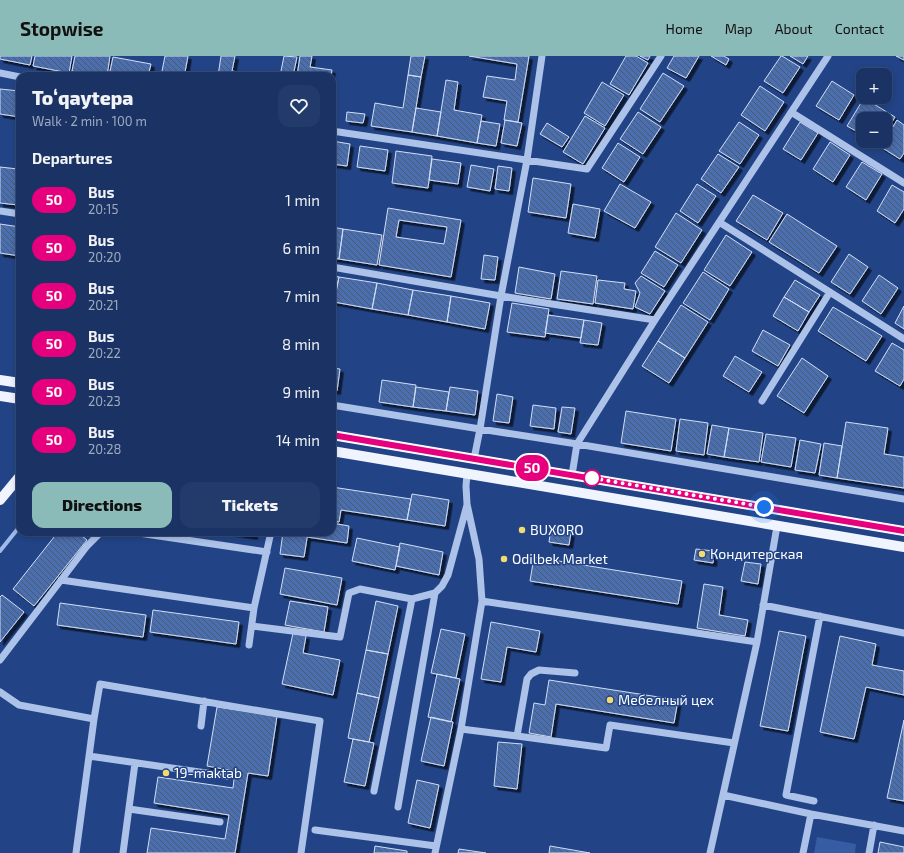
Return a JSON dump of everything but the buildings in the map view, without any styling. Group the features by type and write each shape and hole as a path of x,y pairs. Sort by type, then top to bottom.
{"main road":[{"path":"0,380 16,382"},
{"path":"0,396 16,398"},
{"path":"336,436 904,531"},
{"path":"336,452 904,547"},
{"path":"0,500 16,481"},
{"path":"654,505 656,489"}],"street":[{"path":"474,459 501,296 527,160 542,56"},
{"path":"336,131 587,169 661,56"},
{"path":"572,475 576,444 655,320 828,56"},
{"path":"0,73 16,76"},
{"path":"791,112 904,183"},
{"path":"0,211 16,213"},
{"path":"719,222 904,339"},
{"path":"336,268 501,296 655,320"},
{"path":"762,401 830,292"},
{"path":"336,406 904,499"},
{"path":"315,830 436,850 461,729 482,601 479,559 467,504 467,474"},
{"path":"252,626 340,637 349,593 360,589 412,598 435,593 442,586 448,575 467,504"},
{"path":"710,853 757,642 777,526"},
{"path":"0,660 87,546 97,536"},
{"path":"159,536 267,552"},
{"path":"249,645 254,608 270,536"},
{"path":"61,580 254,608"},
{"path":"398,807 435,593"},
{"path":"374,791 412,598"},
{"path":"482,601 757,642"},
{"path":"763,605 904,633"},
{"path":"814,801 786,795 820,616"},
{"path":"516,736 527,679 531,674 539,670 575,673"},
{"path":"76,853 100,684 320,721 301,853"},
{"path":"0,692 19,705 94,719"},
{"path":"201,726 204,701"},
{"path":"461,729 606,748 610,725 734,743"},
{"path":"89,756 227,776"},
{"path":"123,853 135,763"},
{"path":"723,795 811,814 904,831"},
{"path":"129,809 220,822"},
{"path":"803,853 811,814"},
{"path":"869,853 874,825"}],"shaded area":[{"path":"817,837 856,844 855,853 814,853"}],"waterway":[{"path":"0,551 16,531"}],"bus line":[{"name":"50","path":"336,436 904,531"}],"place":[{"name":"BUXORO","path":"522,530"},
{"name":"Кондитерская","path":"702,554"},
{"name":"Odilbek Market","path":"504,559"},
{"name":"Мебелный цех","path":"610,700"},
{"name":"19-maktab","path":"166,773"}],"route":[{"path":"592,478 586,477 764,507"}]}
